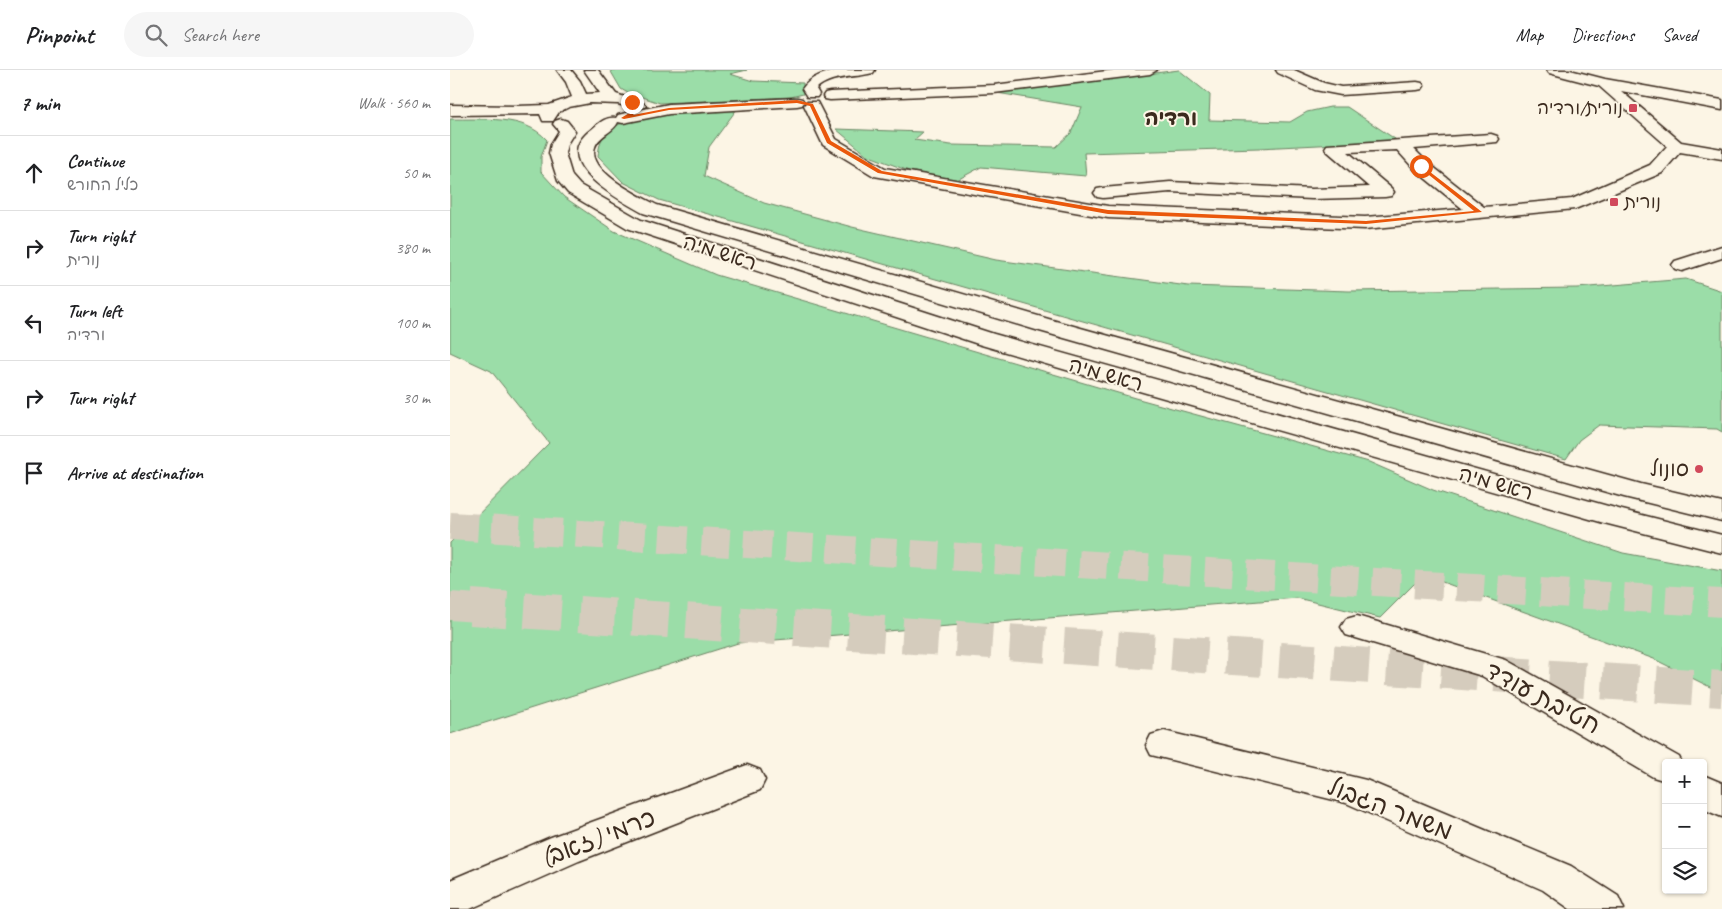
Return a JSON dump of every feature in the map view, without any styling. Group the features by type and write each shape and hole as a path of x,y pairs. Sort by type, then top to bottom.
{"street":[{"path":"564,70 573,81 581,100"},
{"path":"591,70 610,97 630,101 638,106 804,100"},
{"path":"804,100 811,85 818,80 868,70"},
{"path":"450,116 617,120 669,109 994,89 1150,70"},
{"path":"1283,70 1304,82 1341,91 1417,86"},
{"path":"1554,70 1604,83 1722,105"},
{"path":"1604,83 1676,146 1722,154"},
{"path":"565,120 581,100 635,97 656,105 686,105"},
{"path":"804,100 829,142 880,172 1108,212 1366,223 1575,204 1656,169 1676,146"},
{"path":"617,120 633,113 638,106"},
{"path":"450,110 517,112 565,120"},
{"name":"ראש מיה","path":"565,120 567,131 559,144 557,153 564,177 574,189 634,224 986,339 1614,517 1722,544"},
{"name":"ראש מיה","path":"617,120 598,129 585,144 585,156 591,170 606,184 650,209 1263,387 1634,491 1722,512"},
{"path":"1103,193 1170,187 1312,194 1385,192 1333,148 1491,139"},
{"path":"1401,145 1421,166 1479,212"},
{"path":"1108,212 1102,189 1171,183 1266,181 1316,184"},
{"path":"1682,265 1722,252"},
{"name":"חטיבת עודד","path":"1357,628 1494,668 1662,765"},
{"name":"משמר הגבול","path":"1164,745 1353,790 1557,878 1603,909"},
{"name":"כרמי (זאב)","path":"450,899 565,849 747,780"},
{"path":"1707,793 1722,802"}],"green space":[{"path":"610,70 747,70 730,74 753,81 803,83 803,94 791,97 660,103 621,89"},
{"path":"1179,70 1210,95 1209,120 1290,122 1307,112 1330,107 1347,107 1398,141 1259,148 1084,153 1086,176 981,167 957,180 909,171 867,155 836,129 923,132 914,140 951,145 1056,147 1071,133 1082,107 997,93"},
{"path":"737,109 709,147 704,176 764,203 852,227 996,260 1188,286 1349,291 1577,288 1686,279 1722,291 1722,432 1717,429 1599,425 1579,440 1566,459 659,200 623,182 598,156 600,143 605,134 620,124 634,119 670,112"},
{"path":"450,119 502,120 527,126 538,132 547,140 541,157 541,172 564,197 614,231 716,275 1135,398 1369,462 1433,490 1623,553 1722,571 1722,693 1654,659 1423,575 1380,618 1297,598 738,643 450,734 450,543 549,443 491,371 450,352"}],"tunnel":[{"path":"450,526 1722,603"},
{"path":"450,606 491,609"},
{"path":"471,607 1722,689"}],"place":[{"name":"נורית/ורדיה","path":"1633,108"},
{"name":"נורית","path":"1614,202"},
{"name":"סונול","path":"1699,469"}],"district":[{"name":"ורדיה","path":"1171,118"}],"route":[{"path":"632,102 638,106 633,113 624,118 651,111 669,109 797,102 812,105 829,142 880,172 1108,212 1366,223 1479,212 1421,166"}]}
